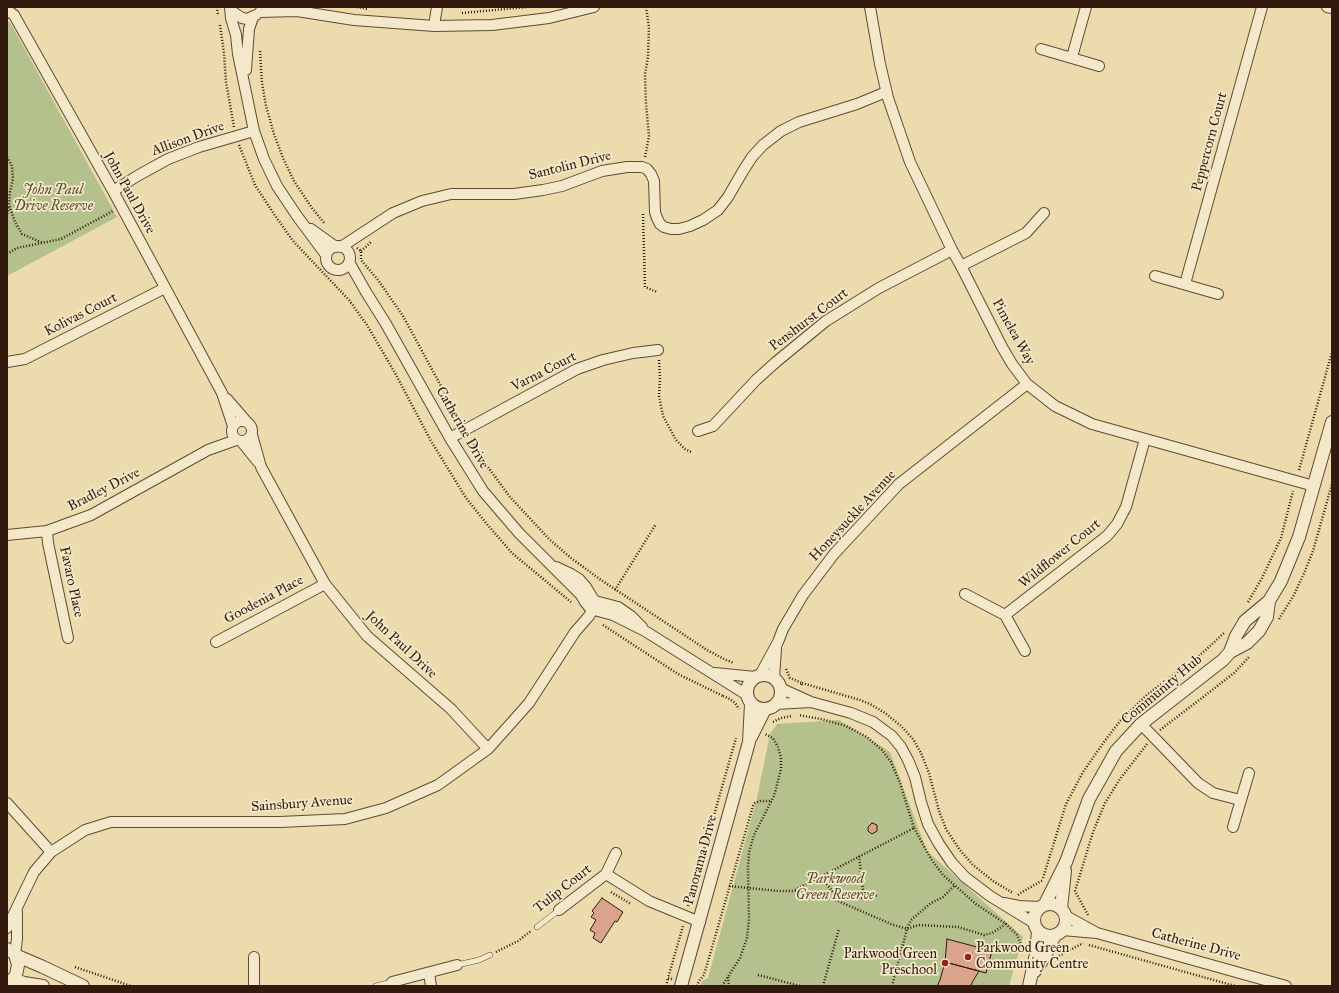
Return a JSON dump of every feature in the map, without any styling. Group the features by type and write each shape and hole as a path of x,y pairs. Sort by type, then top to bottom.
{"street":[{"path":"230,7 233,12 242,18 258,12 297,11 354,20 434,26 492,25 549,18 594,7"},
{"path":"230,7 254,131 264,159 277,186 297,216 326,255 326,263 331,268 338,270 342,270 348,265 354,254 338,247 302,222"},
{"path":"286,7 297,11"},
{"path":"434,26 437,7"},
{"name":"Pimelea Way","path":"870,7 887,95 910,162 952,250 962,266 1002,347 1012,364 1027,384 1055,406 1082,420 1314,486"},
{"path":"1072,57 1086,7"},
{"name":"Peppercorn Court","path":"1185,284 1262,7"},
{"path":"1327,7 1332,8"},
{"name":"John Paul Drive","path":"7,10 14,15 113,191 222,393 233,427"},
{"path":"246,92 248,29 258,12"},
{"path":"1041,49 1099,66"},
{"path":"642,167 647,169 654,181 655,212 656,218 660,224 671,229 679,229 690,226 703,220 718,210 728,197 752,157 763,145 781,131 799,122 887,95"},
{"name":"Allison Drive","path":"113,191 138,175 168,159 199,147 254,131"},
{"name":"Santolin Drive","path":"338,247 393,213 422,201 451,194 514,194 543,190 562,186 602,171 627,167 642,167"},
{"path":"962,266 1026,233 1044,213"},
{"name":"Santolin Drive","path":"354,254 370,228"},
{"path":"326,255 330,250 338,247"},
{"name":"Penshurst Court","path":"698,431 713,426 756,380 826,321 879,288 952,250"},
{"name":"Catherine Drive","path":"354,254 366,292 386,324 450,438 483,491 519,533 581,595 585,602 593,605"},
{"name":"Catherine Drive","path":"342,270 366,292"},
{"path":"1155,276 1218,294"},
{"name":"Kolivas Court","path":"7,362 25,359 165,288"},
{"name":"Varna Court","path":"450,438 577,370 603,360 633,353 658,350"},
{"name":"Honeysuckle Avenue","path":"777,683 775,654 783,630 803,595 829,560 899,484 1027,384"},
{"name":"John Paul Drive","path":"222,393 246,421"},
{"path":"246,421 251,425 252,435 247,440 238,440 232,435 233,427 239,422 246,421"},
{"name":"Community Hub","path":"1063,912 1059,886 1072,843 1089,799 1116,751 1141,724 1223,660 1230,652 1236,636 1245,621 1269,601 1281,581 1299,537 1332,422"},
{"name":"Bradley Drive","path":"208,450 233,427"},
{"name":"John Paul Drive","path":"252,435 262,467 325,584 367,636 450,709 488,749"},
{"name":"Wildflower Court","path":"1005,615 1107,536 1118,524 1126,507 1145,439"},
{"name":"John Paul Drive","path":"238,440 262,467"},
{"name":"Bradley Drive","path":"7,535 47,531 91,515 208,450 238,440"},
{"name":"Favaro Place","path":"47,531 48,543 68,638"},
{"name":"Goodenia Place","path":"216,642 325,584"},
{"path":"965,594 1005,615 1025,651"},
{"name":"Community Hub","path":"1230,652 1247,643 1260,631 1266,617 1269,601"},
{"path":"593,605 646,631 698,665 728,679 760,709 797,699"},
{"name":"Sainsbury Avenue","path":"7,928 34,872 51,852 85,830 111,822 280,822 345,819 386,808 438,784 488,749 529,703 593,605"},
{"name":"Honeysuckle Avenue","path":"757,676 778,642"},
{"path":"728,679 765,675 797,699 851,713 873,722 892,736 901,747 915,777 928,824 952,863 965,877 990,896 1015,908 1046,936 1059,933"},
{"path":"749,700 748,685 757,676"},
{"path":"771,707 779,699 777,683"},
{"name":"Panorama Drive","path":"681,986 749,742 749,700"},
{"name":"Panorama Drive","path":"749,742 761,732 771,707"},
{"path":"1141,724 1198,784 1214,793 1240,800"},
{"path":"1233,827 1248,773"},
{"path":"7,803 51,852"},
{"name":"Tulip Court","path":"560,910 606,874 616,853"},
{"name":"Tulip Court","path":"606,874 649,901 700,922"},
{"name":"Community Hub","path":"1042,905 1059,886"},
{"path":"1015,908 1051,903 1063,912 1065,926 1059,933 1031,981"},
{"path":"1031,981 1036,954 1036,927 1034,914 1042,905"},
{"name":"Sainsbury Avenue","path":"12,953 17,940 17,906"},
{"name":"Catherine Drive","path":"1063,912 1097,933"},
{"name":"Catherine Drive","path":"1059,933 1097,933 1286,986"},
{"path":"9,982 18,970 17,960 12,953"},
{"path":"12,953 83,986"},
{"path":"254,957 254,986"},
{"path":"392,982 457,965"},
{"path":"429,973 431,986"},
{"path":"9,982 43,986"}],"lane":[{"name":"Tulip Court","path":"537,927 560,910"},
{"path":"457,965 479,960 490,955"},
{"path":"376,986 392,982"}],"path":[{"path":"642,167 649,136 645,74 648,57 649,27 646,7"},
{"path":"260,49 262,83 266,106 283,158 294,181 312,208 329,229"},
{"path":"7,157 12,166 13,179 7,214"},
{"path":"9,205 15,222 22,234 44,243"},
{"path":"7,254 17,248 61,239 121,206"},
{"path":"643,212 645,287 657,292"},
{"path":"375,239 354,254 378,280 403,316 482,459 510,497 550,540 571,558 615,590 707,650 726,660 741,664"},
{"path":"658,350 660,378 659,396 663,416 676,440 685,449 691,452"},
{"path":"1246,604 1262,578 1281,538 1332,352"},
{"path":"615,590 656,524"},
{"path":"729,886 778,892 794,891 817,893 891,924 907,929 918,925 958,927 984,935 992,933 1006,924 1015,908 1019,894 1043,880 1066,804 1083,772 1120,721 1148,694 1198,657 1228,628"},
{"path":"735,663 723,696 735,703 739,710"},
{"path":"786,666 786,670 790,678 802,683 797,699 795,715"},
{"path":"770,726 774,721 795,715 821,719 846,726 867,737 882,750 891,762 900,783 914,828 931,859 943,875 954,886 976,904 1006,924"},
{"path":"761,732 768,730"},
{"path":"722,986 740,958 747,938 749,852 754,835 774,796 780,769 778,747 773,738 761,732"},
{"path":"697,986 704,975 753,806 755,803 760,801 772,801"},
{"path":"794,891 914,828"},
{"path":"859,856 864,898"},
{"path":"821,877 833,892 847,897 864,898 878,895"},
{"path":"1043,880 1075,891"},
{"path":"892,986 907,929 911,920 931,903 943,897 954,886"},
{"path":"490,955 518,941 537,927"},
{"path":"823,986 840,928"},
{"path":"1083,943 1235,986"},
{"path":"70,966 131,986"},
{"path":"758,975 800,986"},
{"path":"728,976 729,986"},
{"path":"666,986 668,978"}],"green space":[{"name":"John Paul Drive Reserve","path":"7,20 11,24 117,217 7,276"},
{"name":"Parkwood Green Reserve","path":"839,720 890,752 927,851 1023,937 1009,986 700,986 702,981 708,978 757,798 770,734 777,724"}],"building":[{"path":"872,823 877,825 877,831 872,834 868,831 868,827"},
{"path":"602,898 623,912 617,922 615,921 601,943 593,938 595,933 590,930 596,920 591,917 594,913 592,911"},
{"name":"Parkwood Green Community Centre","path":"947,939 992,951 986,973 945,962"},
{"name":"Parkwood Green Preschool","path":"945,962 979,971 971,985 973,986 937,986"}],"place":[{"name":"Parkwood Green Community Centre","path":"968,957"},
{"name":"Parkwood Green Preschool","path":"945,963"}]}
